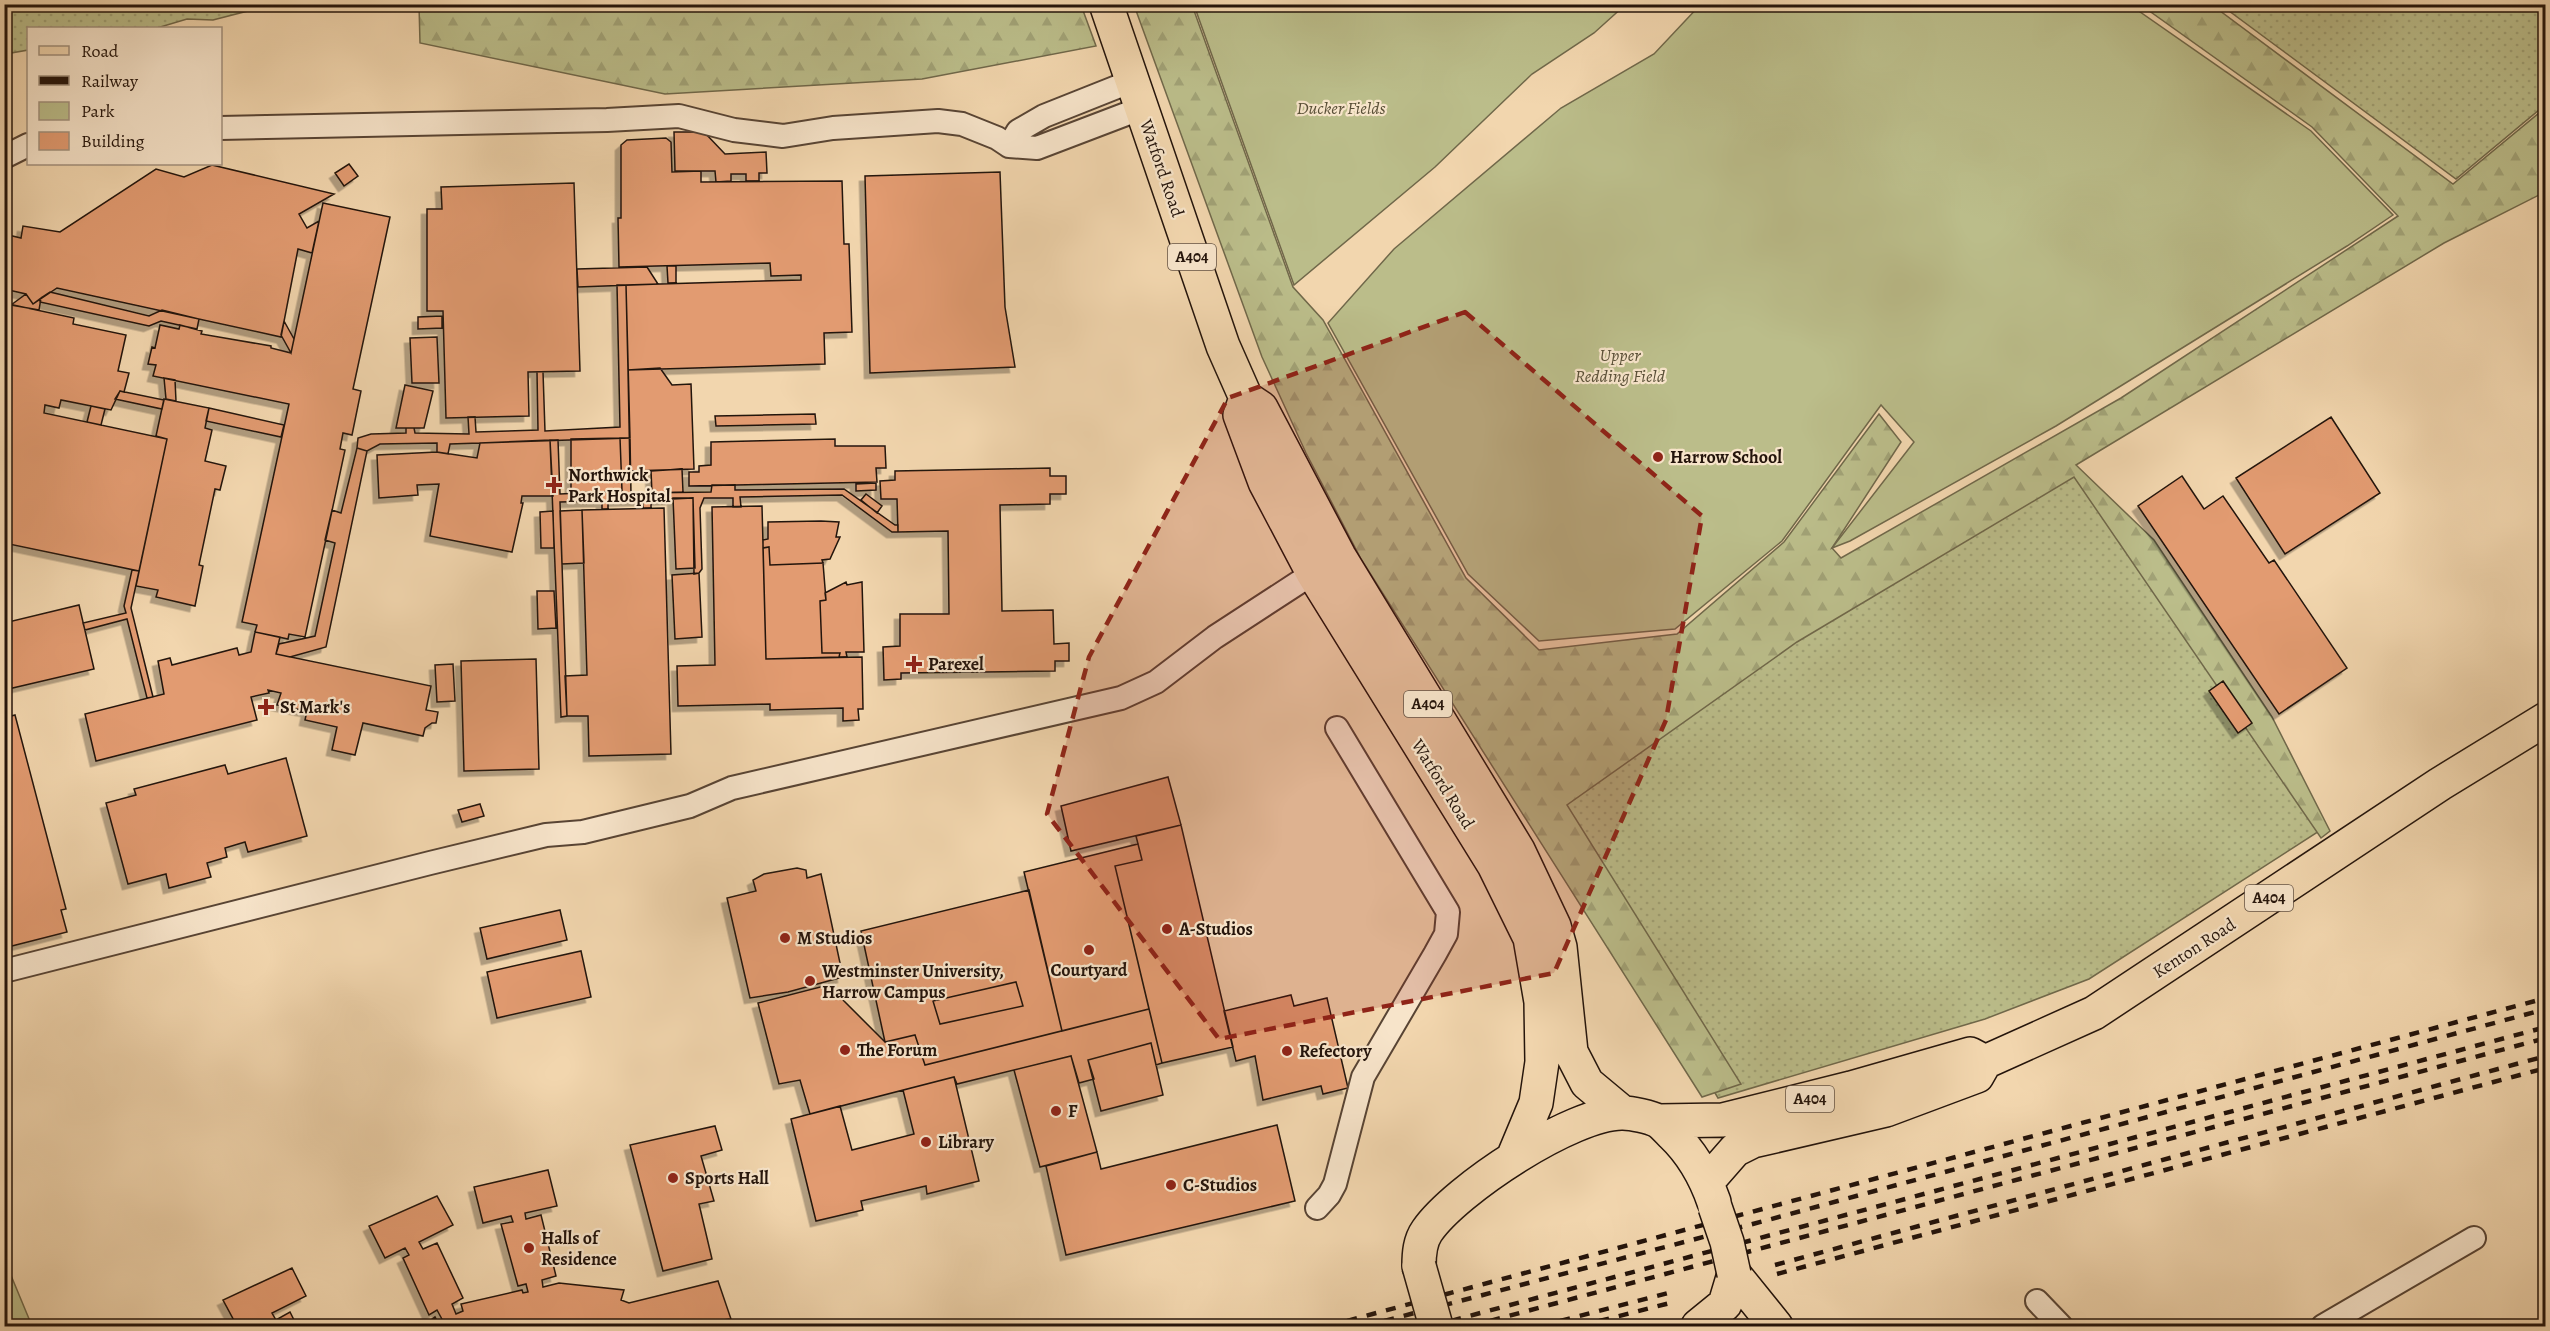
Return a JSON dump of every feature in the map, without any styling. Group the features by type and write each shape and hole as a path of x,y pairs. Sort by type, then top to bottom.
{"main road":[{"name":"Watford Road","path":"1106,4 1218,331 1246,398 1261,408 1326,565 1494,865 1530,938 1540,1002 1542,1062 1536,1103 1513,1158"},
{"name":"Watford Road","path":"1326,565 1518,850 1554,926 1560,947 1570,1052 1587,1083 1623,1113"},
{"name":"Kenton Road","path":"1711,1194 1735,1150 1753,1141 1901,1105 1977,1076 1985,1062 2094,1013 2440,784 2546,719"},
{"name":"A404","path":"1659,1121 1723,1120 1851,1088 1970,1054 1985,1062"},
{"path":"1436,1326 1419,1266 1419,1251 1427,1231 1471,1188 1513,1158 1576,1123 1623,1113 1659,1121 1687,1149 1711,1194 1728,1242 1734,1274 1725,1304 1700,1325"},
{"path":"1734,1274 1776,1326"},
{"path":"1700,1325 1747,1319 1765,1326"}],"street":[{"path":"222,128 607,120 679,116 734,130 783,136 833,128 938,121 962,124 997,138 1009,146 1037,147 1137,95"},
{"path":"4,157 27,146"},
{"path":"4,971 546,835 583,832 690,806 732,788 1121,698 1156,682 1215,637 1326,565"},
{"path":"1317,1208 1335,1184 1358,1088 1446,934 1449,922 1448,912 1433,886 1337,728"},
{"path":"2323,1326 2474,1238"},
{"path":"2037,1301 2061,1326"}],"highlighted area":[{"path":"1465,312 1702,516 1666,720 1554,973 1219,1039 1047,814 1089,657 1228,398"}],"green space":[{"path":"5,4 271,4 213,20 187,19 160,27 27,27 27,50 5,54"},
{"name":"Ducker Fields","path":"1194,4 1625,5 1594,33 1532,74 1435,167 1294,285"},
{"name":"Upper Redding Field","path":"1701,4 2130,5 2311,131 2393,215 2347,246 2056,426 1850,541 1832,548 1914,442 1881,405 1782,541 1675,629 1539,641 1468,574 1328,323 1394,249 1561,108 1654,54"},
{"path":"419,5 1081,5 1096,46 922,79 665,94 420,43"},
{"path":"1134,5 1192,5 1293,287 1323,320 1466,578 1539,650 1677,634 1784,542 1879,414 1901,442 1832,548 1841,558 2121,398 2398,216 2312,127 2141,5 2212,5 2453,184 2545,108 2545,192 2444,243 2076,465 2154,540 2272,717 2330,831 2321,838 2074,477 1797,642 1567,805 1741,1084 1702,1097 1361,559 1306,453 1262,357"},
{"path":"2221,5 2545,5 2545,105 2456,179"},
{"path":"2073,468 2327,826 2089,979 1985,1019 1718,1098 1536,787"},
{"path":"5,1261 32,1326 5,1326"}],"building":[{"path":"674,132 704,132 725,154 766,152 767,173 759,173 759,181 746,181 746,174 731,174 731,181 716,182 715,171 675,171"},
{"path":"666,138 671,142 672,172 701,171 701,182 842,181 844,244 849,244 852,332 824,333 825,364 628,370 626,285 801,280 801,275 771,276 770,263 619,267 618,218 621,218 621,145 627,140"},
{"path":"349,164 358,176 344,186 335,173"},
{"path":"212,165 334,194 299,214 307,228 319,221 312,253 298,249 281,337 57,288 33,304 26,294 4,289 4,234 21,238 23,226 60,232 156,169 184,177"},
{"path":"1000,172 1005,307 1015,367 870,373 865,176"},
{"path":"574,183 580,371 528,372 529,416 446,418 443,311 427,311 427,209 442,209 441,187"},
{"path":"323,203 390,217 353,389 361,391 352,435 343,433 340,449 345,450 305,637 289,634 288,639 255,632 257,625 242,622 289,404 153,376 156,365 148,364 152,347 155,348 160,325 179,329 180,325 202,331 201,334 271,346 271,348 291,353"},
{"path":"667,266 676,266 676,283 668,283"},
{"path":"647,267 658,284 578,287 577,269"},
{"path":"617,285 626,285 630,438 450,444 448,454 437,452 437,443 380,444 367,451 357,448 358,438 371,434 406,433 406,428 414,428 415,433 469,434 468,417 475,417 476,432 538,430 537,372 543,372 545,431 620,427"},
{"path":"50,292 149,316 162,310 199,319 197,329 161,321 149,326 40,302 41,298"},
{"path":"26,294 33,304 41,298 39,310 11,305"},
{"path":"4,303 74,318 73,324 126,335 118,371 129,373 124,392 120,391 111,410 61,400 59,408 45,405 44,413 167,439 139,571 4,543"},
{"path":"442,316 442,328 418,329 418,317"},
{"path":"284,321 294,339 291,353 281,335"},
{"path":"437,337 439,383 412,383 410,338"},
{"path":"660,368 672,385 691,384 694,469 630,471 628,370"},
{"path":"164,378 175,380 176,401 166,399"},
{"path":"405,385 433,391 424,428 396,428"},
{"path":"120,391 164,400 162,409 115,399"},
{"path":"164,399 209,408 205,428 212,430 205,461 226,466 220,490 215,489 199,565 203,566 195,606 156,597 158,590 136,586 167,439 156,436"},
{"path":"91,406 105,409 101,425 87,422"},
{"path":"209,408 284,425 281,437 206,421"},
{"path":"815,414 816,424 716,426 715,416"},
{"path":"2331,417 2380,493 2285,554 2236,478"},
{"path":"620,438 630,438 631,494 643,493 643,500 608,501 608,509 602,509 602,501 560,502 567,716 561,717 550,440 558,440 560,494 622,491"},
{"path":"620,438 622,491 571,493 571,439"},
{"path":"835,439 835,446 885,446 886,468 876,468 877,482 689,486 689,472 699,472 699,466 711,465 711,442"},
{"path":"550,440 553,496 522,496 521,503 523,503 512,552 430,536 439,484 417,485 418,495 379,498 377,455 437,452 477,458 480,443"},
{"path":"357,448 367,451 326,647 290,657 276,654 279,644 315,636 335,543 325,540 332,510 341,513"},
{"path":"1050,468 1050,476 1066,476 1066,494 1050,494 1050,504 1000,505 1002,611 1053,610 1054,644 1069,643 1069,661 1055,661 1055,671 901,673 901,679 884,680 883,647 900,646 900,614 949,614 948,531 898,532 897,499 881,499 880,481 895,480 895,471"},
{"path":"682,469 683,492 652,493 651,471"},
{"path":"2182,476 2204,509 2223,496 2269,563 2274,560 2347,668 2279,714 2138,506"},
{"path":"876,483 876,490 856,491 856,484"},
{"path":"712,485 735,485 735,490 844,489 898,525 898,532 892,532 842,495 740,497 741,507 733,507 733,498 704,498 700,508 702,569 699,573 694,574 693,498 651,500 651,508 643,508 643,493 711,492"},
{"path":"866,494 882,506 877,513 861,500"},
{"path":"673,498 693,498 695,568 676,569"},
{"path":"762,506 766,659 862,657 863,709 858,709 859,720 843,721 843,708 770,710 770,704 678,706 677,666 715,665 712,507"},
{"path":"664,508 671,754 589,756 588,716 567,716 565,676 587,675 582,510"},
{"path":"582,510 584,563 562,564 560,511"},
{"path":"553,511 554,548 541,548 540,512"},
{"path":"768,522 839,522 836,537 840,537 830,559 822,560 823,563 770,565 769,547 763,548 763,540 768,539"},
{"path":"769,547 770,565 823,563 826,600 820,601 822,653 840,653 839,657 766,659 763,548"},
{"path":"132,570 139,571 131,608 153,697 147,698 127,619 85,630 83,623 126,613 124,606"},
{"path":"699,573 702,637 675,639 672,575"},
{"path":"846,582 847,585 862,582 864,652 846,652 847,657 839,657 840,653 822,653 820,601 826,600 825,593"},
{"path":"537,591 554,591 556,628 538,629"},
{"path":"79,605 94,669 4,690 4,623"},
{"name":"St Mark's","path":"255,632 280,637 276,654 431,686 426,710 438,712 436,723 425,728 423,736 363,723 355,755 332,750 337,727 305,720 307,711 277,705 281,693 268,690 269,693 251,697 257,720 96,761 85,714 164,694 158,661 170,658 172,665 237,648 239,655 251,652"},
{"path":"536,659 539,769 464,771 461,661"},
{"path":"453,664 455,701 437,702 435,665"},
{"path":"2223,681 2252,723 2238,733 2209,691"},
{"path":"15,715 66,909 61,910 67,932 4,948 4,718"},
{"path":"286,758 307,836 248,852 245,842 225,848 227,857 207,863 211,877 169,888 166,874 128,884 106,803 136,795 134,789 225,765 228,774"},
{"path":"1168,777 1181,825 1071,851 1061,806"},
{"path":"480,804 484,816 462,822 458,810"},
{"name":"A-Studios","path":"1181,825 1233,1047 1162,1063 1115,866 1142,860 1136,836"},
{"name":"Courtyard","path":"1138,844 1142,860 1115,866 1149,1009 1062,1031 1024,872"},
{"name":"M Studios","path":"797,868 806,870 807,878 821,874 843,977 788,992 750,998 727,898 756,891 753,880 764,874"},
{"path":"1029,890 1062,1031 925,1065 915,1035 885,1042 861,931"},
{"path":"560,910 567,940 487,959 480,928"},
{"path":"581,951 591,997 497,1018 487,972"},
{"path":"1016,982 1023,1006 940,1024 933,1001"},
{"name":"The Forum","path":"828,985 885,1042 915,1035 925,1065 1149,1009 1162,1063 1156,1065 1151,1043 1088,1060 1094,1079 1079,1083 1071,1056 957,1084 954,1077 810,1114 800,1080 779,1084 758,1003"},
{"name":"Refectory","path":"1291,995 1294,1006 1327,998 1348,1088 1323,1094 1321,1086 1263,1100 1255,1056 1236,1061 1224,1011"},
{"path":"1151,1043 1163,1095 1101,1111 1088,1060"},
{"name":"F","path":"1071,1056 1097,1152 1040,1167 1014,1070"},
{"name":"Library","path":"954,1077 979,1181 927,1194 926,1186 861,1201 863,1210 816,1221 791,1119 840,1106 852,1150 914,1134 903,1090"},
{"name":"C-Studios","path":"1277,1125 1295,1201 1066,1255 1046,1166 1097,1152 1101,1169"},
{"name":"Sports Hall","path":"715,1126 722,1150 701,1156 714,1201 699,1204 712,1259 663,1271 630,1145"},
{"name":"Halls of Residence","path":"548,1170 557,1206 525,1213 526,1219 541,1215 556,1276 542,1280 543,1287 559,1283 624,1290 621,1300 629,1303 718,1281 731,1319 723,1320 724,1324 712,1326 603,1326 546,1320 520,1326 423,1326 435,1317 438,1323 443,1321 437,1310 429,1315 403,1258 409,1255 405,1248 385,1258 369,1226 437,1196 453,1225 419,1242 423,1249 437,1243 463,1298 452,1304 456,1314 463,1311 461,1304 522,1290 523,1293 528,1292 526,1284 518,1286 501,1224 513,1222 511,1216 483,1223 474,1187"},
{"path":"292,1268 306,1296 272,1313 276,1320 290,1312 297,1326 262,1326 259,1320 246,1326 237,1326 223,1300"}],"railway":[{"path":"1328,1326 2546,998"},
{"path":"1365,1326 1764,1221 2546,1009"},
{"path":"1432,1326 2546,1027"},
{"path":"1471,1326 2546,1038"},
{"path":"1775,1265 2546,1056"},
{"path":"1777,1274 2546,1068"},
{"path":"1541,1326 1668,1293"},
{"path":"1580,1326 1670,1303"}],"place":[{"name":"Harrow School","path":"1658,457"},
{"name":"Northwick Park Hospital","path":"554,485"},
{"name":"Parexel","path":"914,664"},
{"name":"St Mark's","path":"266,707"},
{"name":"A-Studios","path":"1167,929"},
{"name":"M Studios","path":"785,938"},
{"name":"Courtyard","path":"1089,950"},
{"name":"Westminster University, Harrow Campus","path":"810,981"},
{"name":"The Forum","path":"845,1050"},
{"name":"Refectory","path":"1287,1051"},
{"name":"F","path":"1056,1111"},
{"name":"Library","path":"926,1142"},
{"name":"Sports Hall","path":"673,1178"},
{"name":"C-Studios","path":"1171,1185"},
{"name":"Halls of Residence","path":"529,1248"}]}
